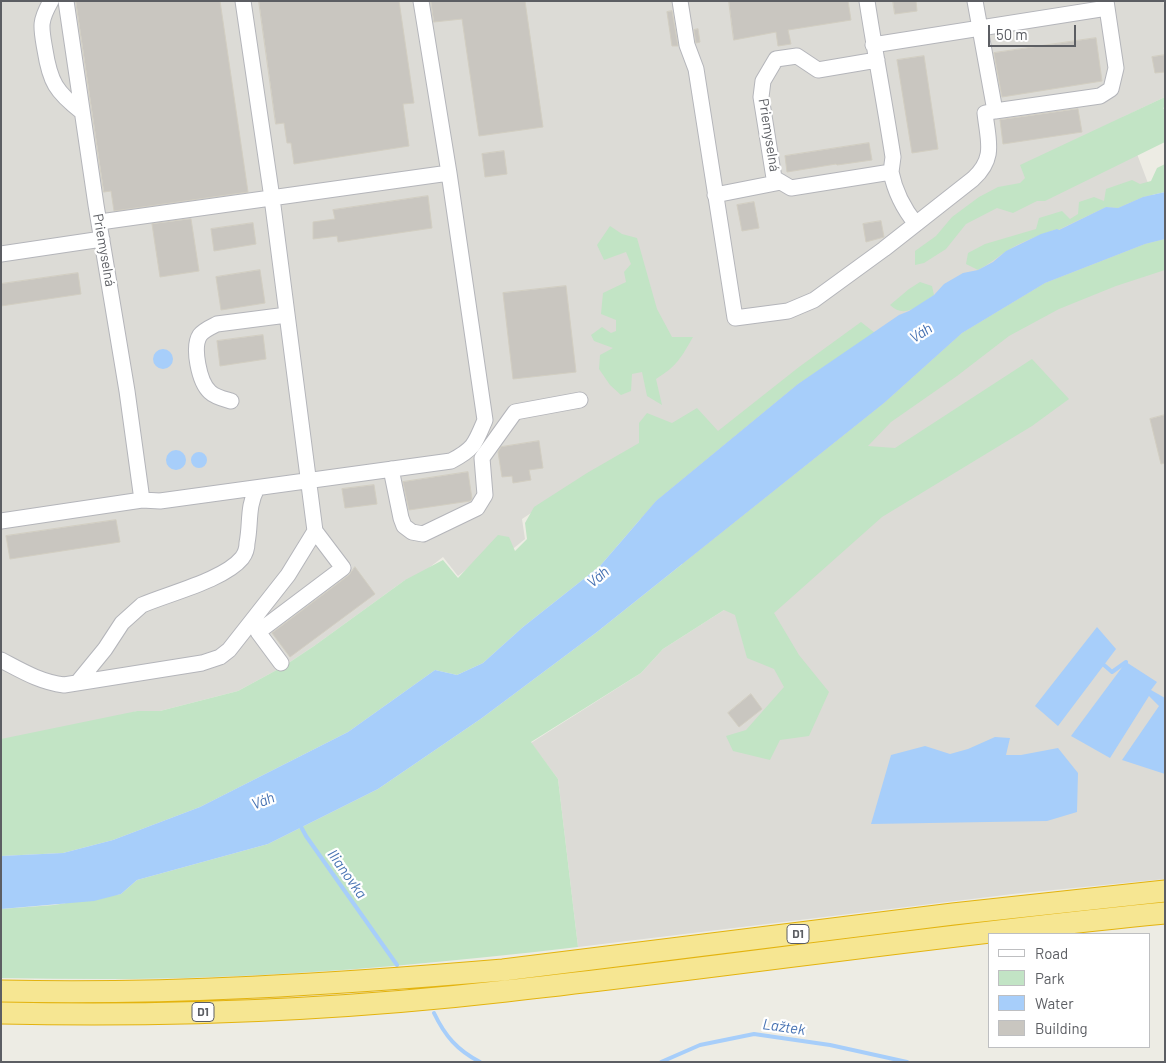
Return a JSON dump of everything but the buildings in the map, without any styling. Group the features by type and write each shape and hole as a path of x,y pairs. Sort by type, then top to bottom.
{"highway":[{"name":"D1","path":"1,991 62,992 280,987 502,970 953,914 1165,891"},
{"name":"D1","path":"1,1013 173,1013 285,1009 404,1001 514,990 966,934 1165,913"}],"lane":[{"path":"51,1 42,20 41,29 48,70 56,87 66,99 82,112"},
{"name":"Priemyselná","path":"66,1 142,500"},
{"path":"243,1 272,198 315,530 343,568 258,632 281,663"},
{"path":"1,521 142,500 160,500 258,488 451,461 468,451 478,437 485,420 449,173 421,1"},
{"path":"680,1 687,45 696,69 735,318 788,310 814,300 973,179 984,168 989,154 985,113 1100,96 1111,89 1116,68 1107,5 980,28 875,53"},
{"path":"867,1 893,157 891,172 902,205 916,224"},
{"path":"975,1 995,111"},
{"name":"Priemyselná","path":"875,53 818,70 797,56 776,59 763,81 761,97 774,178 791,188 891,172"},
{"path":"100,222 449,173"},
{"path":"715,195 781,182"},
{"path":"1,254 102,239"},
{"path":"231,401 219,398 210,392 204,384 196,354 197,342 201,334 217,324 287,315"},
{"path":"391,469 404,526 412,532 423,534 477,508 484,495 482,458 515,412 580,400"},
{"path":"78,682 105,649 122,623 134,611 142,605 215,577 230,568 244,556 247,544 251,498 258,488"},
{"path":"1,660 35,678 64,685 202,663 220,657 230,650 288,575 315,530"}],"shaded area":[{"path":"1,1 1163,1 1165,10 1165,97 1123,117 1165,228 1165,879 1013,894 578,947 558,779 531,743 641,673 663,649 724,610 596,470 522,519 525,539 509,552 501,542 458,576 443,557 408,584 405,580 284,666 238,691 160,711 137,711 1,752"}],"green space":[{"path":"1165,97 1165,107 1163,108 1165,110 1165,142 1045,201 1037,201 1013,213 997,208 966,224 946,249 924,263 915,265 915,251 936,236 952,217 979,197 998,187 1020,183 1025,178 1020,165"},
{"path":"1165,164 1165,192 1143,197 1118,208 1106,207 1058,230 1017,245 978,270 966,264 968,253 985,244 1036,229 1039,218 1062,211 1070,219 1078,214 1079,202 1094,197 1104,201 1106,189 1132,180 1140,184 1151,181 1157,168"},
{"path":"610,226 622,234 637,238 657,309 672,337 693,337 678,361 656,379 662,405 647,396 642,372 632,374 631,391 621,395 610,385 599,369 600,355 613,348 594,341 591,335 602,327 611,333 616,331 616,320 601,314 603,293 626,282 624,272 631,264 626,252 604,260 597,245"},
{"path":"1165,239 1165,270 1116,286 1059,309 1009,336 957,376 891,422 868,446 895,448 1032,359 1069,399 1032,426 882,517 774,613 799,655 829,692 809,736 780,740 770,760 733,751 726,736 746,730 784,687 774,669 747,658 735,615 724,610 663,649 641,673 531,742 558,779 578,947 396,966 304,973 133,979 1,978 1,909 54,905 121,894 137,880 268,844 378,789 482,718 597,632 884,403 962,333 1045,283 1145,244"},
{"path":"920,282 932,286 934,295 907,311 901,311 890,305 909,289"},
{"path":"861,322 875,333 798,384 656,501 600,566 523,627 483,663 457,675 435,670 348,732 200,807 113,840 63,853 1,856 1,739 137,711 160,711 238,691 284,666 405,580 443,560 458,578 498,535 509,537 515,551 527,539 525,523 534,507 639,443 639,423 647,413 672,423 697,408 718,431 799,367"}],"water":[{"name":"Váh","path":"1165,192 1165,239 1145,244 1045,283 962,333 884,403 597,632 482,718 378,789 268,844 137,880 121,894 94,901 1,909 1,856 63,853 113,840 200,807 348,732 435,670 457,675 483,663 523,627 600,566 656,501 798,384 899,315 934,295 944,284 963,273 978,270 993,262 1006,251 1041,234 1059,230 1106,207 1118,208 1143,197"},
{"path":"163,349 170,352 173,359 170,366 163,369 156,366 153,359 156,352"},
{"path":"176,450 183,453 186,460 183,467 176,470 169,467 166,460 169,453"},
{"path":"199,452 207,460 199,468 191,460"},
{"path":"1097,627 1116,649 1058,726 1035,706"},
{"path":"1126,662 1157,682 1151,690 1165,698 1165,774 1122,760 1159,706 1149,696 1110,758 1071,736"},
{"path":"995,737 1010,738 1006,755 1021,755 1058,748 1078,773 1077,812 1047,821 871,824 891,755 925,746 950,754 968,749"}],"waterway":[{"path":"1104,665 1112,672 1126,662"},
{"name":"Ilianovka","path":"299,823 306,836 397,965"},
{"name":"Ilianovka","path":"434,1013 452,1042 480,1062"},
{"name":"Lažtek","path":"661,1062 700,1045 754,1034 830,1045 907,1062"}]}
